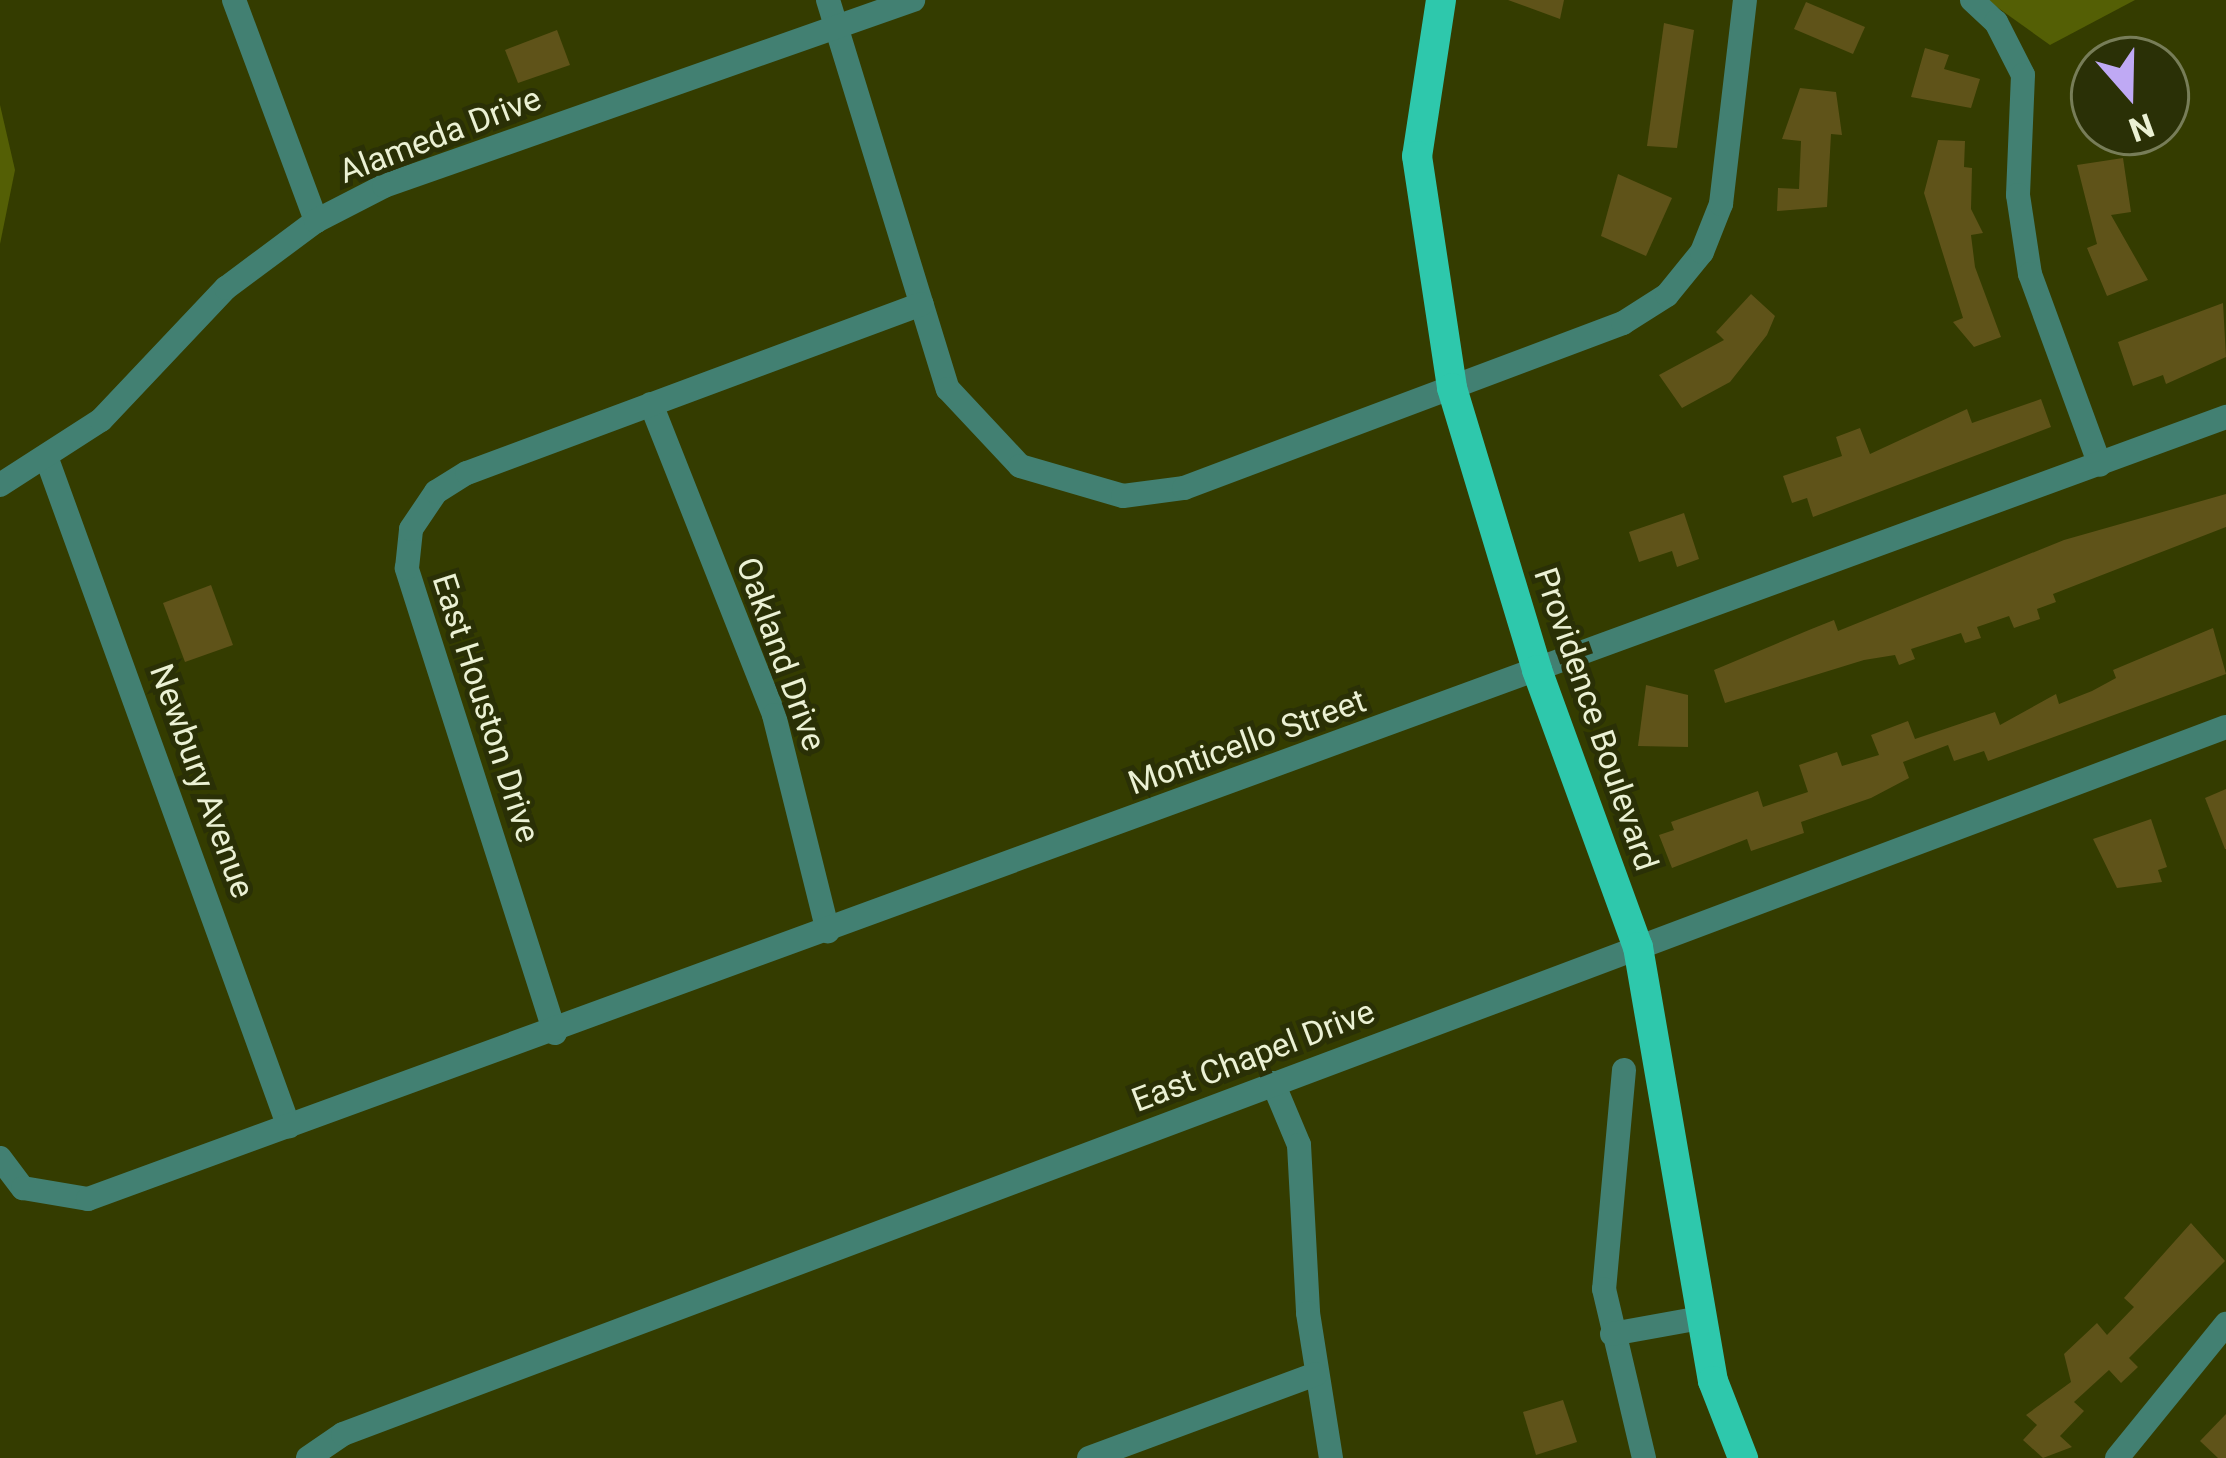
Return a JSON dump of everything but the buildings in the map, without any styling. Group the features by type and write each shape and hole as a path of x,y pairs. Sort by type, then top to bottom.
{"main road":[{"name":"Providence Boulevard","path":"1441,0 1417,157 1452,388 1537,670 1638,947 1701,1318 1743,1458"}],"street":[{"path":"234,0 316,221"},
{"path":"828,0 948,389 970,423 1020,466 1123,496 1184,488 1624,323 1667,295 1702,252 1721,204 1745,0"},
{"name":"Alameda Drive","path":"0,484 47,459 143,382 226,288 316,221 384,186 913,0"},
{"path":"1972,0 1996,22 2023,75 2018,196 2030,274 2100,465"},
{"name":"East Houston Drive","path":"555,1033 407,568 411,529 436,492 467,473 922,304"},
{"name":"Oakland Drive","path":"651,404 774,716 828,931"},
{"name":"Monticello Street","path":"290,1127 2226,417"},
{"name":"Newbury Avenue","path":"47,459 290,1127"},
{"name":"East Chapel Drive","path":"308,1458 343,1434 2226,727"},
{"path":"1624,1070 1604,1231 1612,1334 1644,1458"},
{"path":"1274,1083 1299,1145 1316,1374 1331,1458"},
{"path":"0,1158 23,1189 88,1198 290,1127"},
{"path":"1612,1334 1701,1318"},
{"path":"2117,1458 2226,1324"},
{"path":"1089,1458 1316,1374"}],"green space":[{"path":"1987,0 2135,0 2050,45"},
{"path":"0,105 15,170 0,244"}]}
